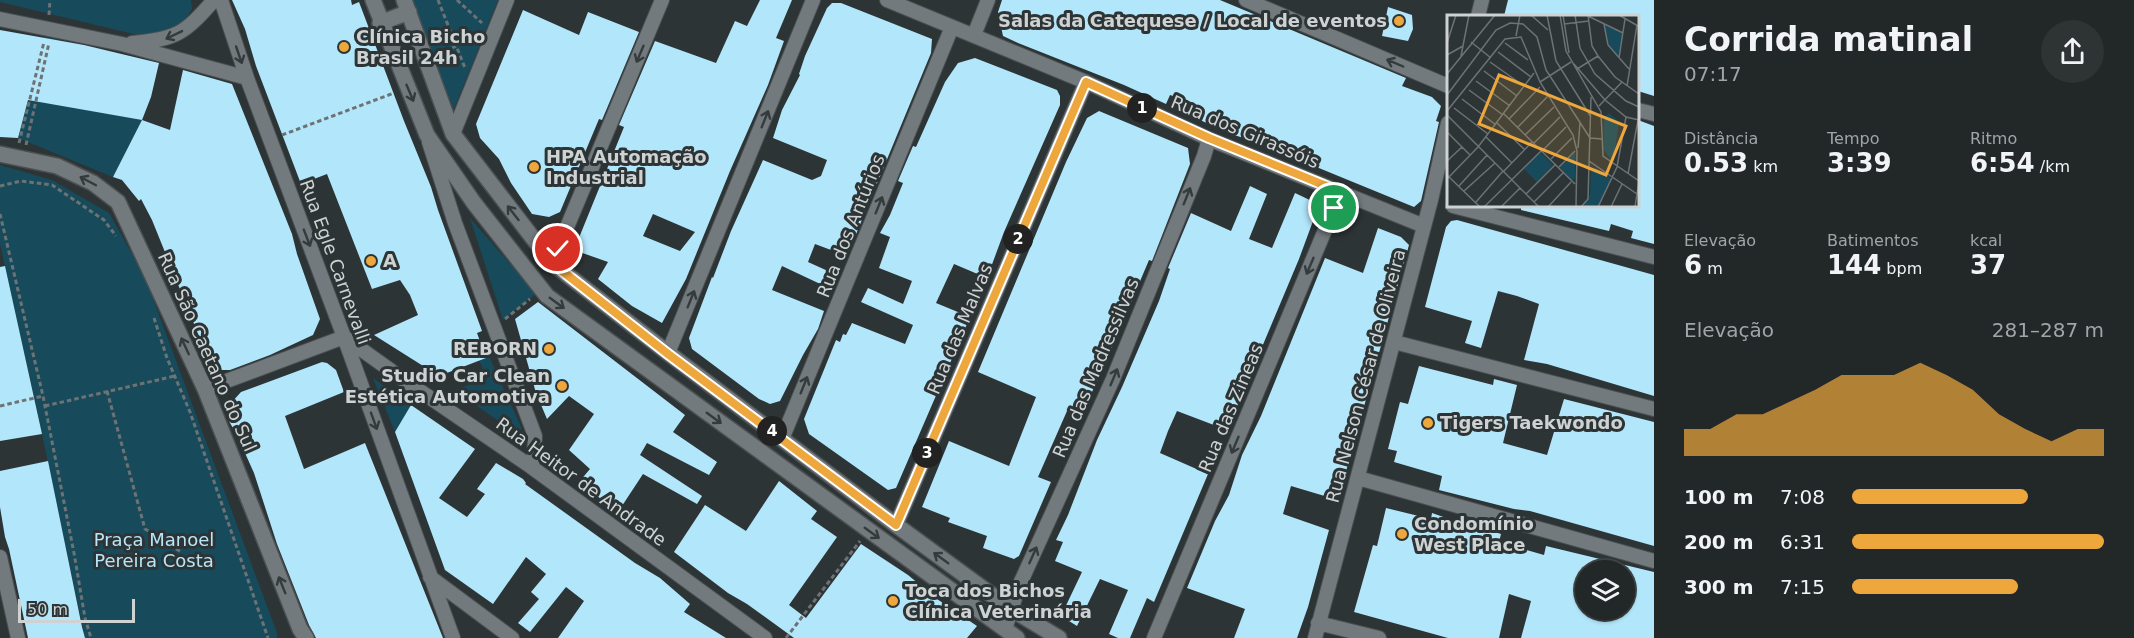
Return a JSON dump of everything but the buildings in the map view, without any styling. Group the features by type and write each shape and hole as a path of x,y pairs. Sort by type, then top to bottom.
{"main road":[{"path":"376,1 380,22 427,135 474,203 547,296 1011,634"},
{"path":"380,22 406,6 453,134 552,263 668,354 896,525 1011,609 1059,638"},
{"name":"Rua São Caetano do Sul","path":"0,154 57,166 93,183 118,202 205,389 300,629 306,638"}],"street":[{"path":"122,44 164,40 196,21 214,0"},
{"name":"Rua Egle Carnevalli","path":"220,0 453,638"},
{"path":"453,134 507,0"},
{"path":"552,263 662,0"},
{"path":"668,354 813,0"},
{"name":"Rua dos Girassóis","path":"887,0 1086,82 1209,138 1424,226"},
{"path":"974,35 988,0"},
{"path":"1246,0 1447,85"},
{"path":"1478,15 1482,0"},
{"path":"0,19 50,24 247,78"},
{"name":"Rua dos Antúrios","path":"782,439 952,27"},
{"name":"Rua das Malvas","path":"896,525 1086,82"},
{"path":"1639,110 1654,114"},
{"name":"Rua Nelson César de Oliveira","path":"1315,638 1447,132"},
{"path":"427,135 455,223 535,436 534,458 530,466"},
{"name":"Rua das Madressilvas","path":"1011,634 1011,609 1019,586 1113,379 1204,156 1209,138"},
{"name":"Rua das Zineas","path":"1154,638 1341,192"},
{"path":"1431,200 1447,204"},
{"path":"455,223 461,212 474,203"},
{"path":"1457,207 1654,257"},
{"path":"205,389 344,337"},
{"name":"Rua Heitor de Andrade","path":"344,337 530,466 765,638"},
{"path":"1394,342 1654,409"},
{"path":"1358,478 1654,561"},
{"path":"0,557 18,638"},
{"path":"430,577 512,638"},
{"path":"1318,623 1379,638"}],"path":[{"path":"19,158 50,24 51,0"},
{"path":"438,0 467,75"},
{"path":"457,0 486,28"},
{"path":"19,158 50,24"},
{"path":"433,58 456,46"},
{"path":"276,137 399,92"},
{"path":"0,186 21,181 51,185 104,220 118,239"},
{"path":"0,214 43,396 85,618 91,638"},
{"path":"503,320 536,294"},
{"path":"152,314 190,412 268,638"},
{"path":"45,406 175,376"},
{"path":"107,391 146,529 181,552"},
{"path":"0,406 43,396"},
{"path":"786,638 868,530"}],"green space":[{"path":"0,0 191,0 192,9 182,24 174,30 146,37 0,2"},
{"path":"409,0 498,0 454,109"},
{"path":"43,37 57,39 42,102 142,120 113,177 18,138"},
{"name":"Praça Manoel Pereira Costa","path":"0,165 52,180 109,213 145,277 277,638 85,638 0,244"},
{"path":"470,218 536,294 503,320"},
{"path":"489,356 522,429 517,434 454,390 487,379 479,360"},
{"path":"373,378 411,405 395,432"}],"place":[{"name":"Salas da Catequese / Local de eventos","path":"1399,21"},
{"name":"Clínica Bicho Brasil 24h","path":"344,47"},
{"name":"HPA Automação Industrial","path":"534,167"},
{"name":"A","path":"371,261"},
{"name":"REBORN","path":"549,349"},
{"name":"Studio Car Clean Estética Automotiva","path":"562,386"},
{"name":"Tigers Taekwondo","path":"1428,423"},
{"name":"Condomínio West Place","path":"1402,534"},
{"name":"Toca dos Bichos Clínica Veterinária","path":"893,601"}],"route":[{"path":"558,249 552,263 668,354 896,525 1086,82 1209,138 1341,192 1334,208"}]}
